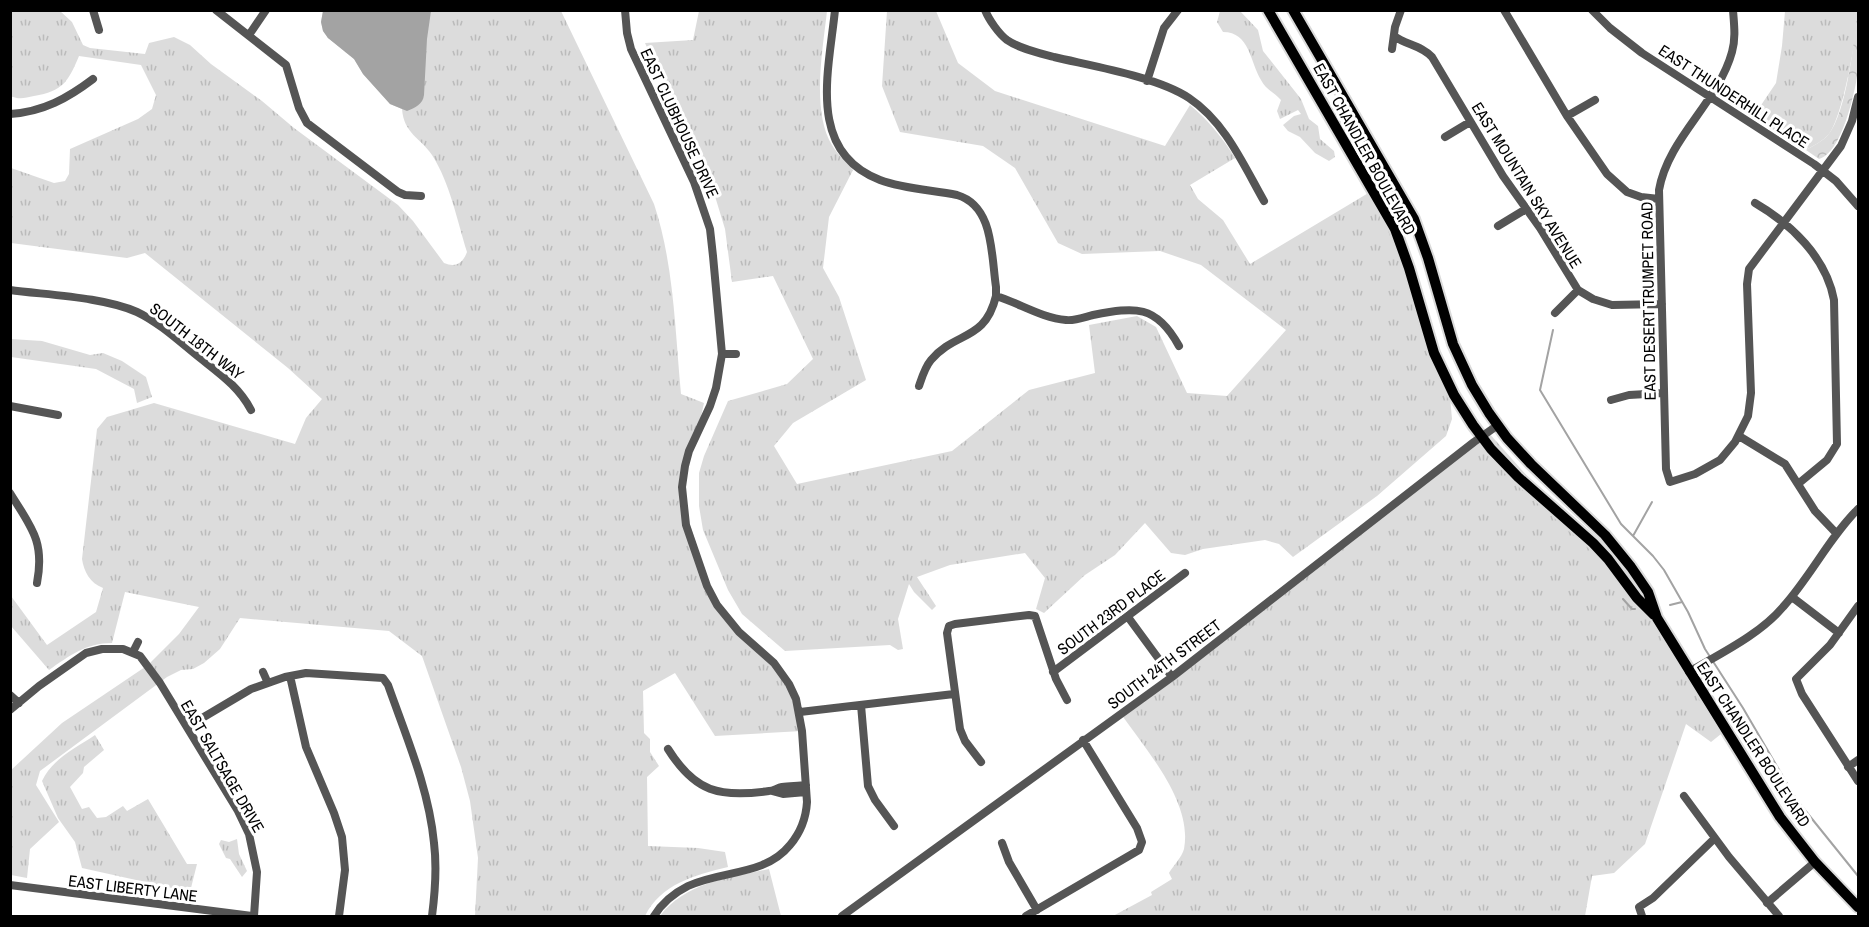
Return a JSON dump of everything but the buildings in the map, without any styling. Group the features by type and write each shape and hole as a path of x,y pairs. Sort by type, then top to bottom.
{"main road":[{"name":"EAST CHANDLER BOULEVARD","path":"1268,10 1395,229 1434,353 1454,395 1491,449 1518,477 1593,543 1621,574 1637,598 1657,618"},
{"name":"EAST CHANDLER BOULEVARD","path":"1293,10 1414,219 1453,344 1472,385 1498,425 1531,464 1605,536 1631,567 1648,592 1657,618 1689,672 1780,817 1815,862 1858,907"}],"street":[{"path":"93,10 99,30"},
{"path":"216,10 286,65 299,108 307,123 398,192 421,196"},
{"path":"249,35 266,10"},
{"name":"EAST CLUBHOUSE DRIVE","path":"625,10 631,49 694,182 705,210 714,256 722,354 716,388 684,466 682,487 686,525 707,586 717,605 739,632 774,663 789,684 800,712 806,788 806,813 803,823 799,833 784,853 768,863 688,886 665,902 654,916"},
{"path":"835,10 826,100 828,123 835,140 854,164 880,180 966,198 983,214 987,226 996,286 996,296 988,319 978,330 940,351 926,367 919,386"},
{"path":"985,10 987,16 1006,39 1033,51 1147,81 1178,92 1206,112 1235,150 1264,201"},
{"path":"1392,49 1395,27 1401,10"},
{"path":"1504,10 1568,116 1613,181 1634,195 1659,199"},
{"name":"EAST THUNDERHILL PLACE","path":"1592,10 1632,46 1824,171 1844,189 1858,206"},
{"name":"EAST DESERT TRUMPET ROAD","path":"1733,10 1735,33 1732,53 1709,97 1669,158 1661,180 1659,199 1666,469 1670,482 1695,474 1720,460 1739,436"},
{"path":"1147,81 1164,28 1178,11"},
{"name":"EAST MOUNTAIN SKY AVENUE","path":"1395,36 1427,52 1503,176 1578,290 1593,299 1612,305 1662,304"},
{"path":"10,114 29,117 66,98 93,79"},
{"path":"1836,533 1815,511 1780,460 1739,436 1748,416 1750,404 1748,276 1752,264 1824,171 1846,137 1858,97"},
{"path":"1568,116 1595,100"},
{"path":"1445,137 1470,122"},
{"path":"1755,203 1783,223 1809,248 1829,282 1834,300 1837,444 1827,460 1798,484"},
{"path":"1498,226 1526,209"},
{"name":"SOUTH 18TH WAY","path":"10,290 107,303 136,312 162,327 229,381 244,396 251,410"},
{"path":"1555,313 1578,290"},
{"path":"996,296 1050,316 1069,320 1126,309 1139,311 1149,314 1169,328 1179,346"},
{"path":"722,354 736,354"},
{"path":"1611,400 1629,395 1664,393"},
{"path":"10,406 58,415"},
{"name":"SOUTH 24TH STREET","path":"842,916 1172,677 1498,425"},
{"path":"10,493 38,540 41,564 37,583"},
{"path":"1689,672 1770,621 1792,597 1836,533 1858,509"},
{"name":"SOUTH 23RD PLACE","path":"1053,672 1185,573"},
{"path":"1792,597 1839,633"},
{"path":"1858,606 1818,658 1796,679 1802,694 1858,781"},
{"path":"981,762 964,741 960,729 947,633 949,626 1035,616 1053,672 1067,700"},
{"path":"1128,617 1172,677"},
{"path":"10,711 52,675 86,653 114,649 133,652 138,642"},
{"name":"EAST SALTSAGE DRIVE","path":"133,652 140,656 156,677 249,834 256,857 257,895 253,916"},
{"path":"263,672 267,681"},
{"path":"187,727 267,681 306,673 383,678 388,685 425,790 431,820 435,865 432,916"},
{"path":"290,676 311,763 334,813 342,837 345,870 340,910"},
{"path":"10,694 19,703"},
{"path":"800,712 954,694"},
{"path":"861,705 868,786 874,800 894,826"},
{"path":"1026,916 1139,850 1142,842 1137,828 1083,740"},
{"path":"668,749 682,770 696,783 724,793 806,788"},
{"path":"1848,767 1858,760"},
{"path":"1684,796 1779,916"},
{"path":"1642,916 1639,908 1653,898 1715,838"},
{"path":"1002,843 1009,862 1036,910"},
{"path":"1767,903 1815,862"},
{"name":"EAST LIBERTY LANE","path":"10,885 253,916"}],"green space":[{"path":"11,11 60,11 72,22 83,45 90,48 145,54 149,43 174,37 190,45 294,128 398,205 413,221 444,263 455,265 461,262 467,252 448,190 438,166 432,155 409,130 402,109 390,104 363,74 354,59 328,38 321,22 323,11 561,11 654,204 661,227 673,298 681,394 704,403 697,435 689,451 683,505 717,605 789,684 802,731 715,736 675,673 643,691 644,733 650,739 650,752 659,766 647,777 648,846 698,848 725,852 728,867 680,882 660,896 645,916 475,916 478,858 470,801 461,767 422,656 389,631 240,618 220,649 204,663 167,677 40,771 36,785 59,822 30,849 27,878 11,875 10,771 62,723 148,665 179,634 199,607 125,592 112,643 86,648 49,670 11,626 11,596 47,645 96,612 103,588 88,576 82,559 97,429 107,417 154,403 295,444 306,418 322,399 288,368 145,253 127,258 11,243 11,168 54,183 65,181 69,174 70,149 138,119 152,109 156,95 141,65 79,56 68,79 58,88 25,98 11,96"},
{"path":"699,11 827,11 820,79 822,115 832,145 853,170 829,217 823,268 839,297 866,380 793,423 774,446 797,484 952,451 1029,390 1095,373 1089,325 1137,316 1156,327 1187,393 1227,396 1286,330 1201,265 1160,251 1082,254 1058,243 1015,168 983,146 900,132 882,86 887,11 936,11 958,63 995,91 1165,146 1190,105 1215,130 1235,158 1190,185 1198,199 1223,220 1250,264 1370,192 1405,267 1450,397 1452,419 1446,436 1377,496 1293,557 1279,544 1265,540 1203,549 1185,555 1171,553 1145,523 1115,555 1085,575 1044,613 1036,609 1045,578 1025,553 950,565 917,577 936,606 932,610 909,584 898,619 903,649 898,650 890,645 785,651 742,614 728,590 703,530 699,506 699,473 728,401 787,384 813,359 773,276 732,282 725,229 714,193 645,43 693,40"},
{"path":"1220,11 1240,11 1258,30 1263,51 1301,99 1309,119 1318,126 1320,139 1334,151 1335,157 1329,161 1315,153 1300,137 1288,131 1283,125 1294,116 1301,114 1298,110 1280,119 1277,111 1281,100 1263,83 1244,42 1232,33 1223,32 1217,22"},
{"path":"1785,11 1858,11 1848,75 1834,125 1827,137 1806,150 1753,117 1776,83"},
{"path":"1858,14 1859,64 1846,121 1834,146 1819,159 1806,150 1828,135 1840,111 1845,95"},
{"path":"11,339 42,341 90,355 103,353 122,361 146,377 152,397 137,403 134,389 96,369 11,357"},
{"path":"1488,432 1527,476 1600,540 1614,556 1639,589 1726,730 1711,742 1686,724 1645,844 1614,873 1592,876 1585,916 1113,916 1152,895 1151,892 1172,879 1169,873 1183,852 1185,831 1175,795 1154,760 1121,714"},
{"path":"95,735 104,750 84,767 83,773 70,787 82,809 89,807 97,818 106,817 123,806 127,811 148,799 187,864 197,864 190,892 82,868 75,842 58,818 42,781 58,760"},
{"path":"237,839 239,854 247,871 242,877 230,859 226,858 219,844 221,840 229,842"},
{"path":"769,869 781,916 660,916 683,896 696,889 724,879"}],"shaded area":[{"path":"323,11 431,11 424,95 420,103 407,111 390,104 363,74 354,59 328,38 321,22"}],"waterway":[{"path":"1553,330 1540,390 1621,524 1664,570 1688,612 1705,649 1743,708 1796,799 1858,876"},
{"path":"1633,536 1652,502"},
{"path":"1623,599 1632,609 1635,609"},
{"path":"1670,605 1682,602"}]}
